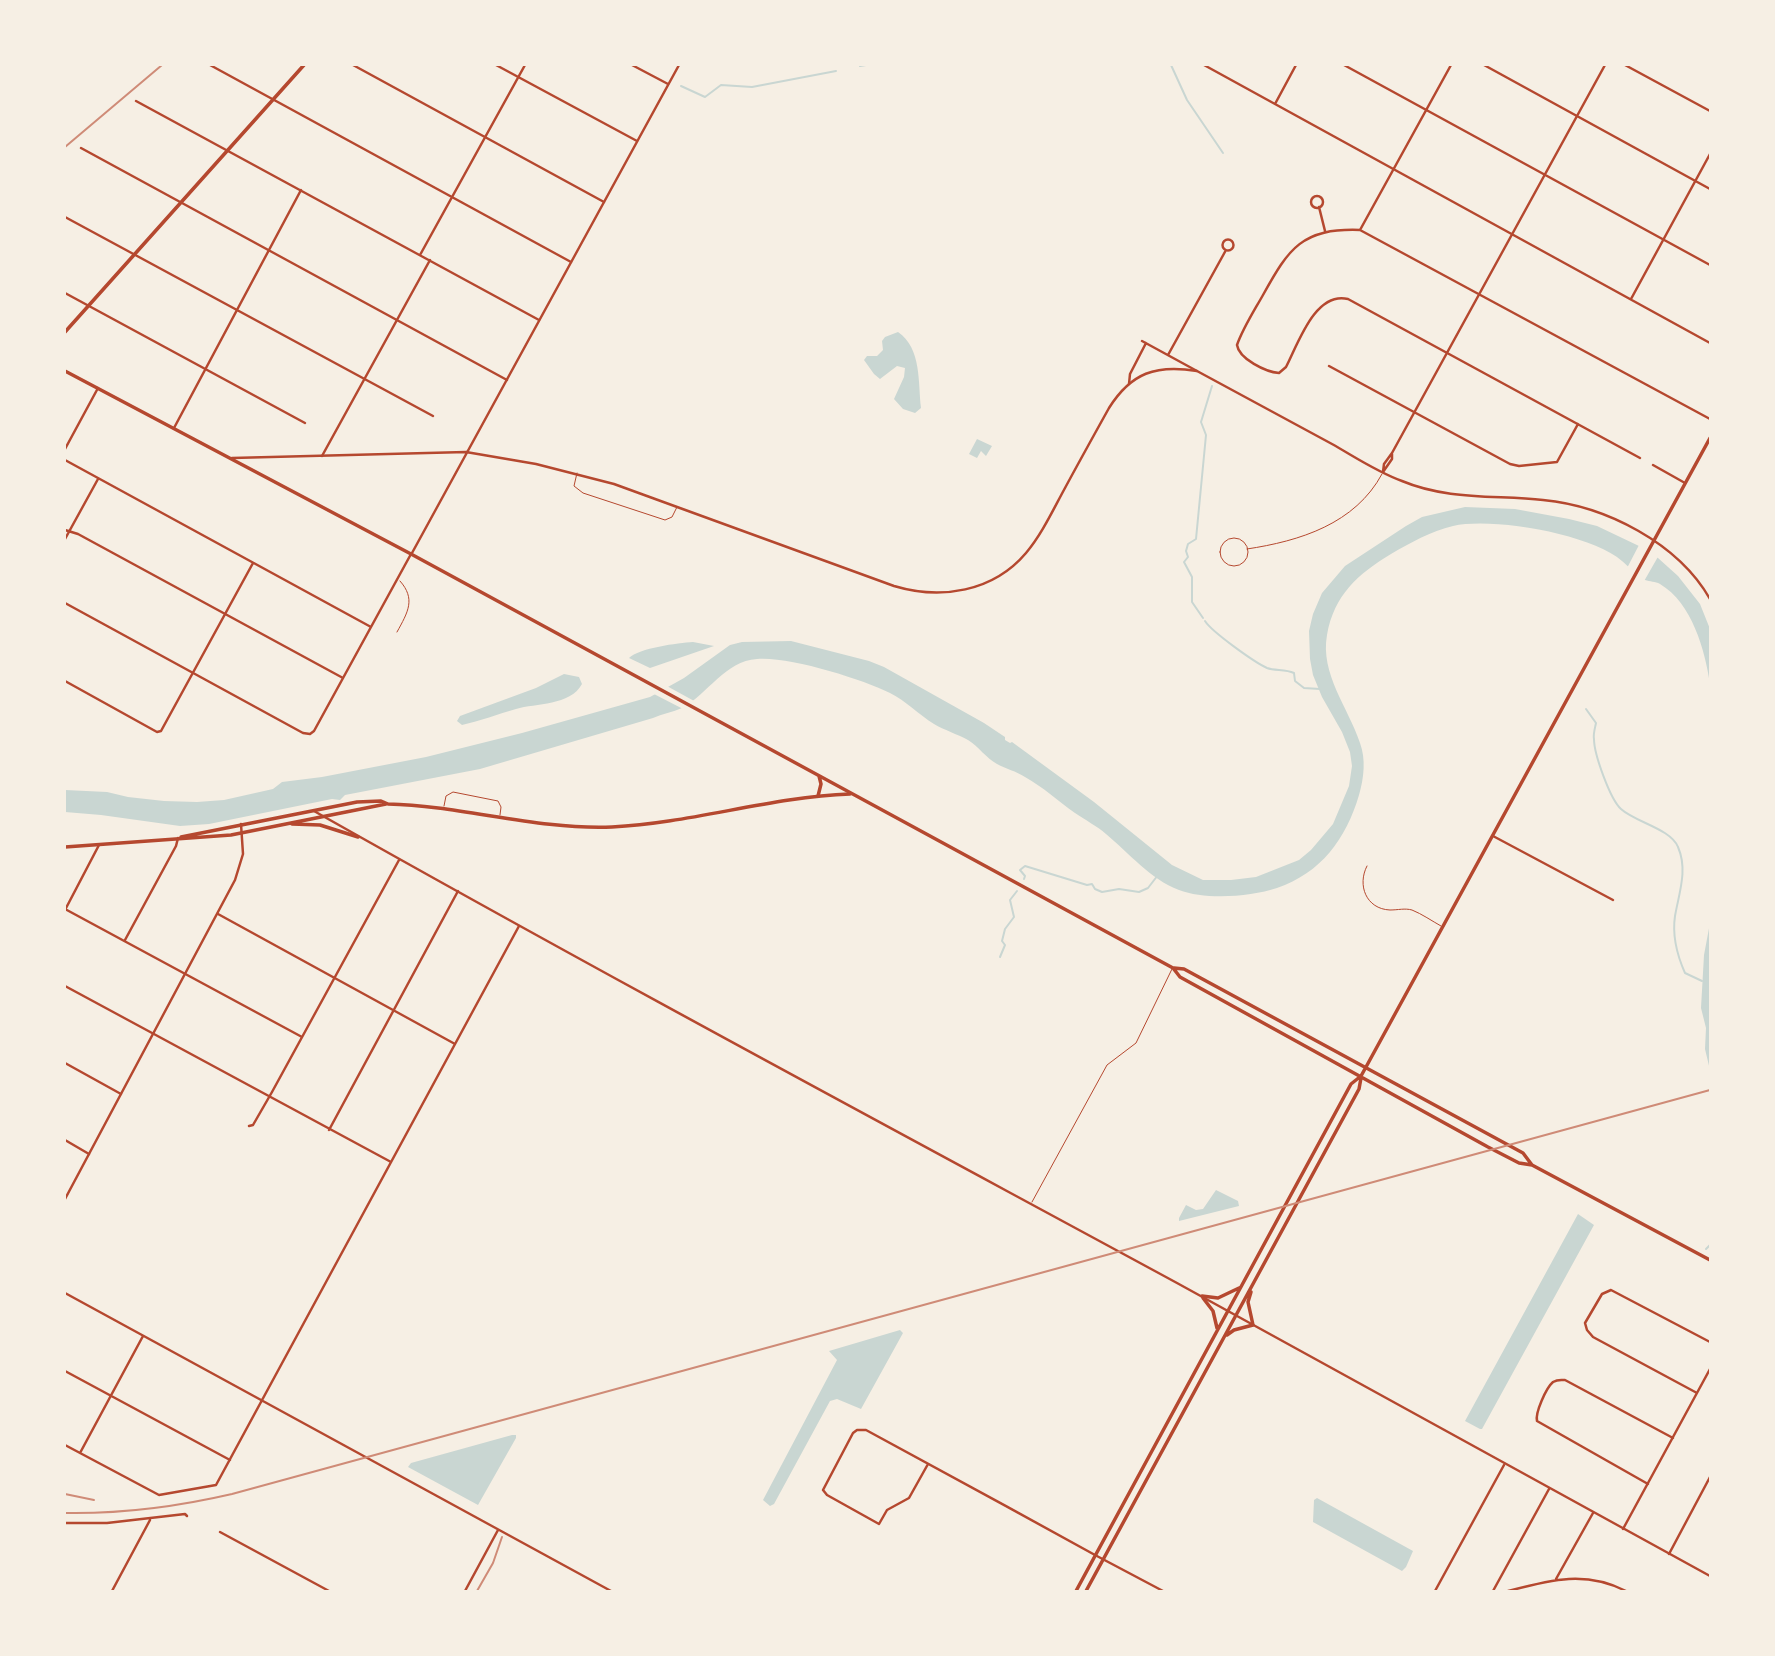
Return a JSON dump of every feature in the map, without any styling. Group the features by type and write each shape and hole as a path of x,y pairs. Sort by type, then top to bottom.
{"main road":[{"path":"65,331 304,65"},
{"path":"65,371 411,554 1173,968 1184,969 1366,1067 1523,1153 1532,1165"},
{"path":"1086,1591 1359,1089 1361,1076 1710,438"},
{"path":"818,796 821,785 819,776"},
{"path":"65,847 180,838 312,810 381,801 569,826 627,826 818,796 850,794"},
{"path":"180,838 242,833 388,804"},
{"path":"283,824 320,825 358,837"},
{"path":"1173,968 1180,977 1508,1158 1532,1165 1710,1260"},
{"path":"1076,1591 1351,1084 1361,1076"},
{"path":"1223,1341 1234,1330 1253,1325 1248,1302 1253,1284"},
{"path":"1202,1296 1224,1296 1241,1287"},
{"path":"1202,1296 1216,1317 1217,1332"}],"street":[{"path":"210,65 571,261"},
{"path":"353,65 604,202"},
{"path":"496,65 637,141"},
{"path":"421,255 525,65"},
{"path":"632,65 668,84"},
{"path":"65,603 303,733 310,734 314,731 678,65"},
{"path":"1204,65 1710,343"},
{"path":"1275,104 1296,65"},
{"path":"1344,65 1710,265"},
{"path":"1360,230 1451,65"},
{"path":"1484,65 1710,189"},
{"path":"1383,472 1392,460 1392,453 1605,65"},
{"path":"1625,65 1710,111"},
{"path":"136,101 540,320"},
{"path":"81,148 507,380"},
{"path":"1631,299 1710,154"},
{"path":"174,429 301,190"},
{"path":"1319,207 1325,231"},
{"path":"65,217 433,416"},
{"path":"1640,458 1353,301 1337,298 1320,306 1286,367 1279,373 1242,356 1237,345 1285,258 1300,243 1325,231 1360,230 1710,419"},
{"path":"1168,355 1226,250"},
{"path":"322,456 430,260"},
{"path":"65,293 305,423"},
{"path":"1129,384 1130,374 1144,342 1402,482 1444,494 1571,504 1621,523 1653,541 1689,570 1710,599"},
{"path":"1329,366 1510,464 1519,466 1557,461 1578,424"},
{"path":"229,458 466,452 536,464 577,473 907,590 939,594 965,590 998,578 1026,554 1109,408 1129,384 1155,370 1178,368 1197,371"},
{"path":"65,449 97,388"},
{"path":"65,460 371,627"},
{"path":"1653,465 1685,483"},
{"path":"65,539 67,530 98,479"},
{"path":"67,530 343,678"},
{"path":"65,681 159,732 253,563"},
{"path":"312,810 519,926 1202,1296 1504,1465 1710,1576"},
{"path":"65,1199 240,869 243,854 241,824"},
{"path":"1493,836 1613,900"},
{"path":"124,941 180,838"},
{"path":"99,845 65,909 302,1038"},
{"path":"249,1126 253,1125 399,860"},
{"path":"329,1130 458,891"},
{"path":"218,914 456,1044"},
{"path":"65,1445 161,1496 216,1485 519,926"},
{"path":"65,986 391,1162"},
{"path":"65,1063 121,1094"},
{"path":"65,1140 89,1154"},
{"path":"1698,1393 1591,1335 1585,1323 1602,1294 1611,1290 1710,1342"},
{"path":"65,1293 611,1591"},
{"path":"80,1453 143,1336"},
{"path":"1623,1529 1710,1370"},
{"path":"65,1371 230,1460"},
{"path":"1648,1484 1540,1424 1536,1413 1554,1382 1565,1380 1673,1438"},
{"path":"928,1464 909,1498 887,1510 879,1524 827,1495 823,1490 853,1433 866,1430 1163,1591"},
{"path":"1435,1591 1504,1465"},
{"path":"1669,1553 1710,1477"},
{"path":"1493,1591 1549,1489"},
{"path":"1556,1579 1593,1513"},
{"path":"65,1523 107,1523 185,1514 187,1516"},
{"path":"112,1591 150,1519"},
{"path":"465,1591 498,1530"},
{"path":"220,1532 329,1591"},
{"path":"1508,1591 1556,1579 1596,1580 1626,1591"}],"lane":[{"path":"1247,549 1297,539 1336,521 1366,499 1383,472"},
{"path":"577,473 574,486 583,493 665,520 672,517 677,507"},
{"path":"1229,538 1243,541 1247,549 1244,561 1235,566 1223,562 1219,553 1222,544 1229,538"},
{"path":"397,632 410,607 405,587 398,579"},
{"path":"444,808 446,796 453,792 498,801 501,807 499,817"},
{"path":"1367,866 1362,885 1367,898 1373,903 1384,909 1412,910 1443,927"},
{"path":"1031,1204 1107,1065 1136,1042 1173,968"}],"shaded area":[{"path":"898,332 906,339 915,357 921,408 915,413 903,409 894,399 905,368 897,366 880,379 864,360 867,356 877,356 883,350 882,341 885,337"},
{"path":"977,439 992,446 986,456 981,451 977,458 969,454"},
{"path":"1465,507 1515,509 1597,526 1658,558 1678,576 1700,604 1710,629 1710,684 1705,657 1695,628 1681,603 1660,584 1644,580 1607,551 1541,530 1492,524 1453,526 1421,538 1368,569 1349,587 1335,608 1327,635 1328,663 1336,690 1362,749 1364,769 1361,789 1347,826 1319,864 1293,882 1266,891 1214,896 1190,893 1168,885 1102,831 1038,785 993,762 968,740 934,724 896,696 844,675 770,659 746,661 735,666 682,708 653,718 480,769 345,795 340,800 332,799 209,824 180,826 65,812 65,790 107,792 164,801 224,800 273,789 282,782 426,757 650,697 684,678 730,645 742,642 791,641 884,667 984,723 1094,802 1172,865 1203,880 1256,877 1299,860 1311,850 1333,824 1349,786 1352,766 1350,752 1322,697 1310,659 1309,631 1322,593 1345,566 1406,526 1422,517"},
{"path":"693,642 714,646 650,668 629,658 650,649"},
{"path":"564,674 579,677 582,684 577,691 561,700 516,709 462,725 457,721 460,716 536,688"},
{"path":"1710,923 1710,1070 1701,1008 1704,955"},
{"path":"1216,1190 1238,1201 1239,1206 1179,1221 1186,1205 1196,1210 1203,1209"},
{"path":"1578,1214 1594,1225 1480,1429 1465,1421"},
{"path":"900,1330 903,1333 861,1409 837,1399 830,1401 774,1504 770,1506 763,1500 837,1360 829,1351"},
{"path":"516,1435 516,1438 478,1505 408,1467 411,1463"},
{"path":"1317,1498 1413,1551 1406,1567 1402,1571 1313,1522 1314,1500"}],"pier":[{"path":"1639,545 1659,555 1643,583 1626,570"},
{"path":"665,685 696,702 685,710 652,693"}],"waterway":[{"path":"860,66 866,65"},
{"path":"1171,65 1187,100 1223,153"},
{"path":"681,86 705,97 721,85 752,87 836,71"},
{"path":"1203,618 1192,602 1192,577 1184,562 1188,557 1188,544 1196,539 1206,435 1201,422 1212,386"},
{"path":"1205,621 1224,639 1261,665 1294,673 1295,681 1304,688 1320,689"},
{"path":"1586,709 1596,723 1594,737 1597,755 1603,776 1617,804 1627,814 1661,830 1678,847 1682,873 1674,923 1676,945 1685,973 1702,981"},
{"path":"1024,879 1025,876 1020,870 1025,866 1087,885 1092,884 1102,892 1119,889 1139,892 1148,888 1158,875"},
{"path":"1000,957 1005,945 1002,941 1005,929 1014,917 1010,900 1017,891"},
{"path":"1706,1249 1710,1245"}],"railway":[{"path":"65,147 162,65"},
{"path":"65,1513 149,1509 232,1494 1710,1090"},
{"path":"65,1494 94,1500"},
{"path":"477,1591 493,1563 502,1537"}]}
